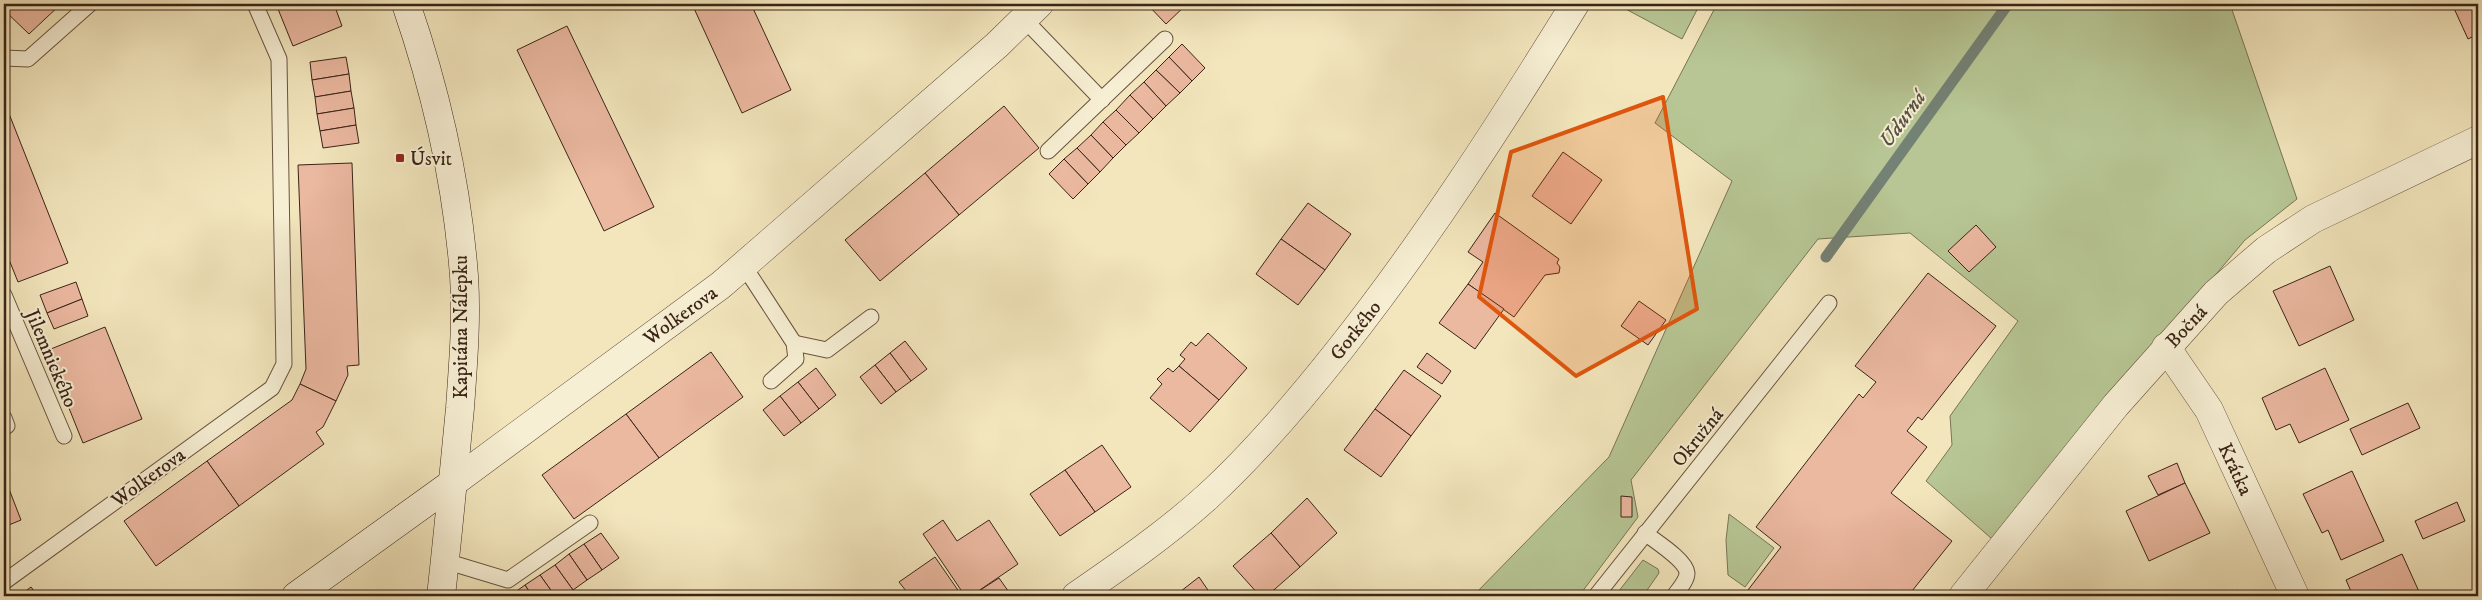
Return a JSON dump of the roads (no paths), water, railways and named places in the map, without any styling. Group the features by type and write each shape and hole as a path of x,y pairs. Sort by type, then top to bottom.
{"street":[{"name":"Kapitána Nálepku","path":"406,4 422,50 450,169 464,277 464,355 454,482 441,596"},
{"name":"Gorkého","path":"1076,596 1156,541 1207,497 1257,447 1307,391 1391,285 1438,218 1554,38 1556,4"},
{"path":"1554,38 1575,4"},
{"name":"Wolkerova","path":"296,596 721,285 982,58 1031,11"},
{"name":"Bočná","path":"1963,596 2166,347 2216,293 2273,245 2313,219 2478,140"},
{"name":"Krátka","path":"2166,347 2209,410 2295,596"}],"lane":[{"path":"4,58 28,59 90,4"},
{"name":"Wolkerova","path":"4,582 272,388 284,364 279,60 255,4"},
{"path":"1031,11 1102,100"},
{"path":"1048,151 1165,40"},
{"path":"744,266 794,343 796,359 771,381"},
{"name":"Jilemnického","path":"4,295 64,436"},
{"name":"Okružná","path":"1596,596 1829,303"},
{"path":"794,343 827,350 872,317"},
{"path":"445,561 508,580 590,523"},
{"path":"1645,533 1684,563 1687,573 1685,581 1674,596"}],"waterway":[{"name":"Udurná","path":"1826,257 2008,4"}],"place":[{"name":"Úsvit","path":"400,158"}]}
